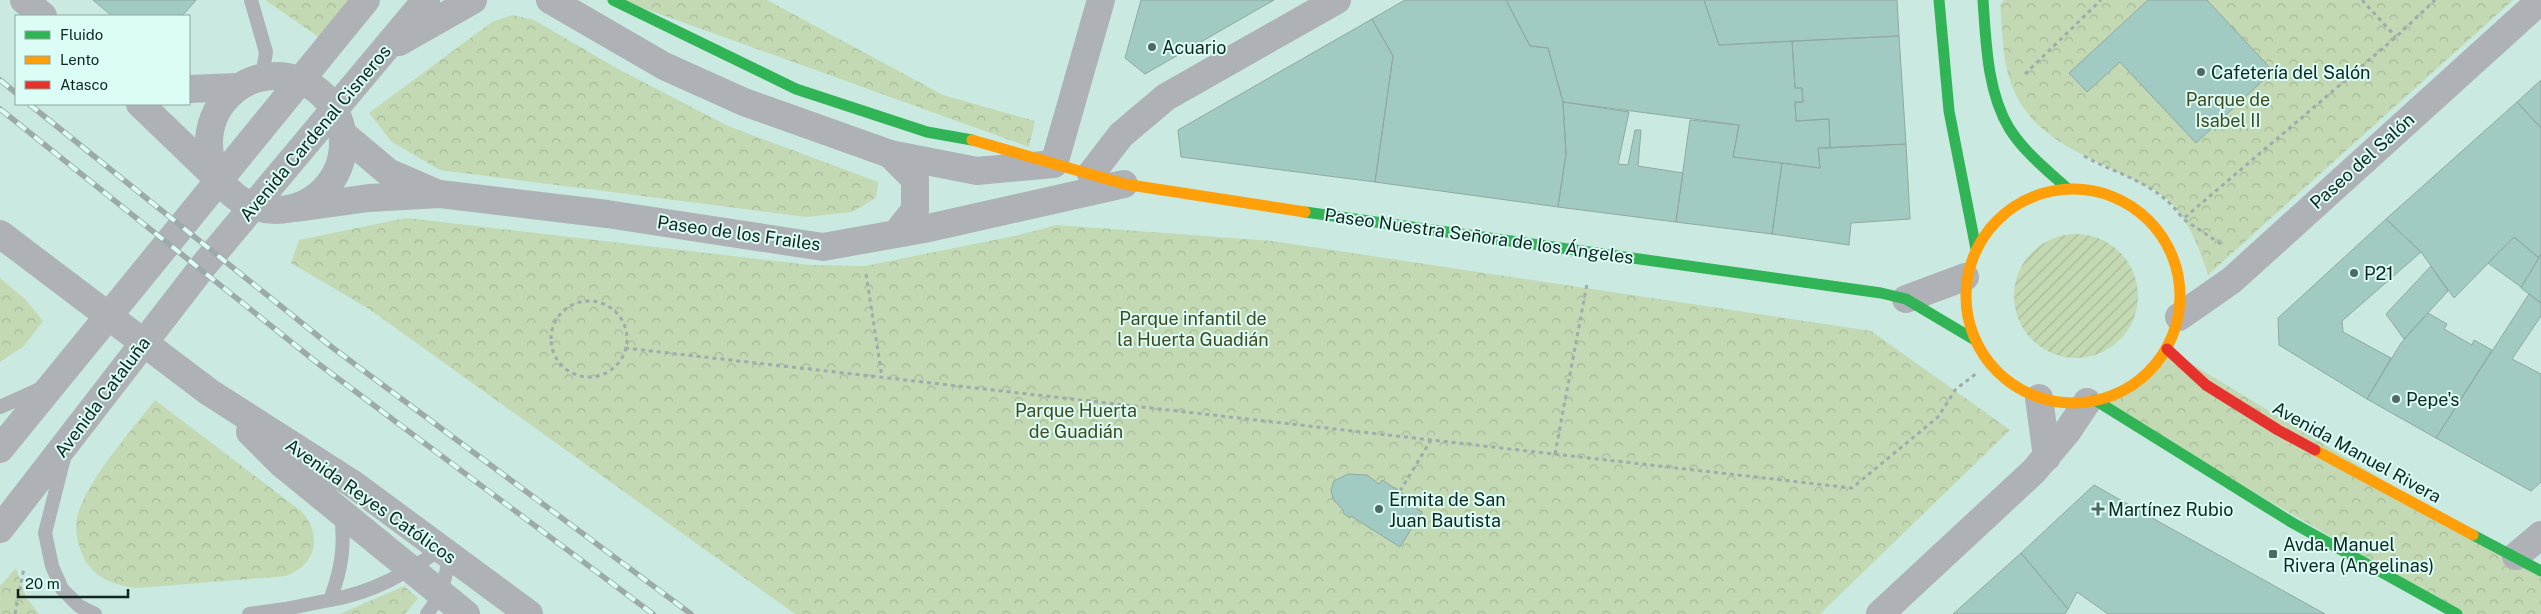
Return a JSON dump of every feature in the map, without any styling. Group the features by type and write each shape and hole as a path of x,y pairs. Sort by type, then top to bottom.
{"main road":[{"name":"Paseo Nuestra Señora de los Ángeles","path":"613,0 796,89 927,132 984,142 1124,184 1190,196 1881,293 1906,299 1975,340"},
{"path":"1939,0 1949,110 1976,249"},
{"path":"1982,0 1997,98 2008,126 2025,150 2068,188"},
{"path":"2068,188 2100,192 2130,204 2155,226 2172,253 2180,284 2179,316 2167,349 2153,367 2136,382 2117,394 2091,401 2064,404 2039,398 2012,384 1990,364 1975,340 1965,308 1965,278 1976,249 1992,225 2014,206 2040,194 2068,188"},
{"name":"Avenida Manuel Rivera","path":"2167,349 2206,385 2278,430 2541,571"},
{"path":"2091,401 2291,522 2457,614"}],"street":[{"path":"24,0 42,15"},
{"path":"0,449 366,0"},
{"name":"Avenida Cardenal Cisneros","path":"204,265 426,0"},
{"path":"385,50 473,0"},
{"name":"Paseo Nuestra Señora de los Ángeles","path":"550,0 664,66 744,102 890,154 976,171 1054,164"},
{"path":"1054,164 1101,0"},
{"path":"1091,174 1121,135 1166,97 1337,0"},
{"name":"Paseo del Salón","path":"2179,316 2232,280 2541,0"},
{"path":"141,105 218,179 232,195 251,206 273,211 296,208 312,200 327,188 338,172 343,154 344,135 337,114 324,96 306,82 285,76 262,77 237,88 223,102 212,118 210,158 218,179"},
{"path":"190,89 237,88"},
{"name":"Paseo de los Frailes","path":"344,135 388,172 440,194"},
{"path":"890,154 915,179 915,210 896,234"},
{"name":"Paseo de los Frailes","path":"296,208 368,198 440,194 608,214 823,247 1044,204 1124,184"},
{"name":"Avenida Reyes Católicos","path":"3,237 209,392 353,484 529,614"},
{"name":"Avenida Cataluña","path":"0,530 204,265"},
{"path":"1906,299 1965,278"},
{"name":"Avenida Reyes Católicos","path":"209,392 282,464 410,570 434,604 466,614"},
{"path":"2039,398 2047,457"},
{"path":"1880,614 2047,457 2091,401"},
{"path":"2516,556 2541,535"}],"lane":[{"path":"251,0 266,52 262,77"},
{"path":"0,407 54,383"},
{"path":"70,440 52,497 45,533 52,566 62,590 79,606 95,614"},
{"path":"330,600 341,571 344,539 341,512"},
{"path":"249,614 285,610 357,595 445,552"},
{"path":"434,604 445,552"}],"path":[{"path":"1997,98 2012,87 2102,0"},
{"path":"2362,0 2396,37"},
{"path":"2183,219 2396,37 2435,0"},
{"path":"2081,154 2155,190 2172,203 2183,219 2250,263"},
{"path":"1555,454 1594,252"},
{"path":"591,301 604,304 615,311 623,322 626,335 625,348 621,359 608,371 591,376 579,376 560,364 551,342 552,330 557,318 566,308 578,303 591,301"},
{"path":"625,348 1852,488 1938,417 1956,389 1990,364"},
{"path":"1400,491 1431,440"}],"green space":[{"path":"265,0 366,0 329,44"},
{"path":"621,0 767,0 943,95 1035,121 1029,147"},
{"name":"Parque de Isabel II","path":"2004,0 2513,0 2208,275 2189,228 2168,200 2146,186 2083,155 2050,135 2035,122 2023,106 2009,78 2005,58 2000,5"},
{"path":"512,15 534,20 618,69 728,126 878,182 876,198 852,212 806,217 440,170 392,142 369,113 492,22"},
{"name":"Parque Huerta de Guadián","path":"406,218 810,265 865,266 1019,235 1057,225 1272,241 1871,331 2010,430 1820,614 795,614 369,309 291,263 299,240"},
{"path":"2076,234 2100,238 2120,252 2134,272 2138,296 2134,320 2120,340 2100,354 2076,358 2052,354 2032,340 2018,320 2014,296 2018,272 2032,252 2052,238"},
{"path":"0,278 26,300 43,321 24,346 0,362"},
{"path":"2167,349 2541,576 2541,614 2464,614 2095,400 2117,391 2136,380 2152,367"},
{"path":"155,400 301,511 308,520 314,539 310,557 305,564 286,576 136,588 112,582 92,570 83,556 78,541 76,526 78,512 85,496 107,461"},
{"path":"16,568 26,597 39,614 0,614 0,586"},
{"path":"404,586 418,598 405,614 340,614"}],"building":[{"path":"93,0 196,0 183,15 111,15"},
{"path":"1141,0 1274,0 1145,74 1125,58"},
{"path":"1405,0 1506,0 1530,46 1548,48 1563,102 1566,154 1558,207 1375,182 1393,56 1372,19"},
{"path":"1506,0 1704,0 1719,45 1792,41 1795,88 1802,88 1803,102 1795,102 1796,121 1829,119 1830,148 1818,148 1820,168 1733,157 1739,125 1563,102 1548,48 1530,46"},
{"path":"1704,0 1897,0 1899,36 1719,45"},
{"name":"Cafetería del Salón","path":"2148,0 2207,0 2273,71 2196,143 2120,62 2087,92 2069,73"},
{"path":"1372,19 1393,56 1375,182 1181,157 1178,130"},
{"path":"1899,36 1906,144 1830,148 1829,119 1796,121 1795,102 1803,102 1802,88 1795,88 1792,41"},
{"path":"2541,80 2541,128 2517,102"},
{"path":"1563,102 1629,112 1618,164 1628,165 1635,130 1641,130 1638,166 1683,173 1676,222 1558,207 1566,154"},
{"path":"2517,102 2541,128 2541,254 2538,257 2514,237 2454,298 2421,252 2386,219"},
{"path":"1690,120 1739,125 1733,157 1782,163 1772,234 1676,222"},
{"path":"1906,144 1910,219 1851,223 1849,245 1772,234 1782,163 1820,168 1818,148"},
{"path":"2386,219 2421,252 2342,321 2343,332 2391,358 2367,399 2279,345 2278,318"},
{"path":"2514,237 2539,258 2521,287 2488,263"},
{"path":"2541,254 2541,303 2521,288"},
{"path":"2431,266 2448,291 2404,339 2386,314"},
{"path":"2529,294 2541,303 2541,316 2512,359 2541,374 2541,482 2531,491 2436,438"},
{"path":"2428,313 2447,324 2444,329 2472,345 2474,340 2492,350 2436,438 2367,399 2401,343"},
{"name":"Ermita de San Juan Bautista","path":"1348,474 1367,475 1379,484 1382,480 1417,503 1414,507 1422,512 1400,547 1351,516 1350,518 1343,513 1344,511 1333,499 1331,490 1334,481"},
{"path":"2094,485 2325,614 2108,614 2077,592 2068,609 2021,553"},
{"path":"2021,553 2068,609 2065,614 1953,614"}],"railway":[{"path":"0,80 15,92"},
{"path":"30,105 333,348 691,614"},
{"path":"0,109 320,365 653,614"}],"traffic: fast":[{"path":"613,0 796,89 927,132 972,140"},
{"path":"1939,0 1949,111 1976,249"},
{"path":"1983,0 1989,66 1996,98 2002,114 2009,128 2022,145 2068,189"},
{"path":"1305,212 1881,293 1906,299 1975,340"},
{"path":"2095,400 2291,522 2457,614"},
{"path":"2473,535 2541,571"}],"traffic: slow":[{"path":"972,140 1124,184 1305,212"},
{"path":"2062,189 2084,189 2104,193 2124,201 2149,220 2168,245 2176,265 2180,296 2176,327 2168,347 2149,372 2124,391 2104,399 2084,403 2062,403 2042,399 2022,391 2005,379 1990,364 1978,347 1970,327 1966,307 1966,285 1970,265 1978,245 1990,228 2005,213 2022,201 2042,193 2062,189"},
{"path":"2315,450 2473,535"}],"traffic: jam":[{"path":"2167,349 2206,385 2278,430 2315,450"}],"place":[{"name":"Acuario","path":"1152,47"},
{"name":"Cafetería del Salón","path":"2201,72"},
{"name":"P21","path":"2354,273"},
{"name":"Pepe's","path":"2396,399"},
{"name":"Ermita de San Juan Bautista","path":"1379,509"},
{"name":"Martínez Rubio","path":"2098,509"},
{"name":"Avda. Manuel Rivera (Angelinas)","path":"2273,554"}],"park label":[{"name":"Parque infantil de la Huerta Guadián","path":"1193,328"}]}
